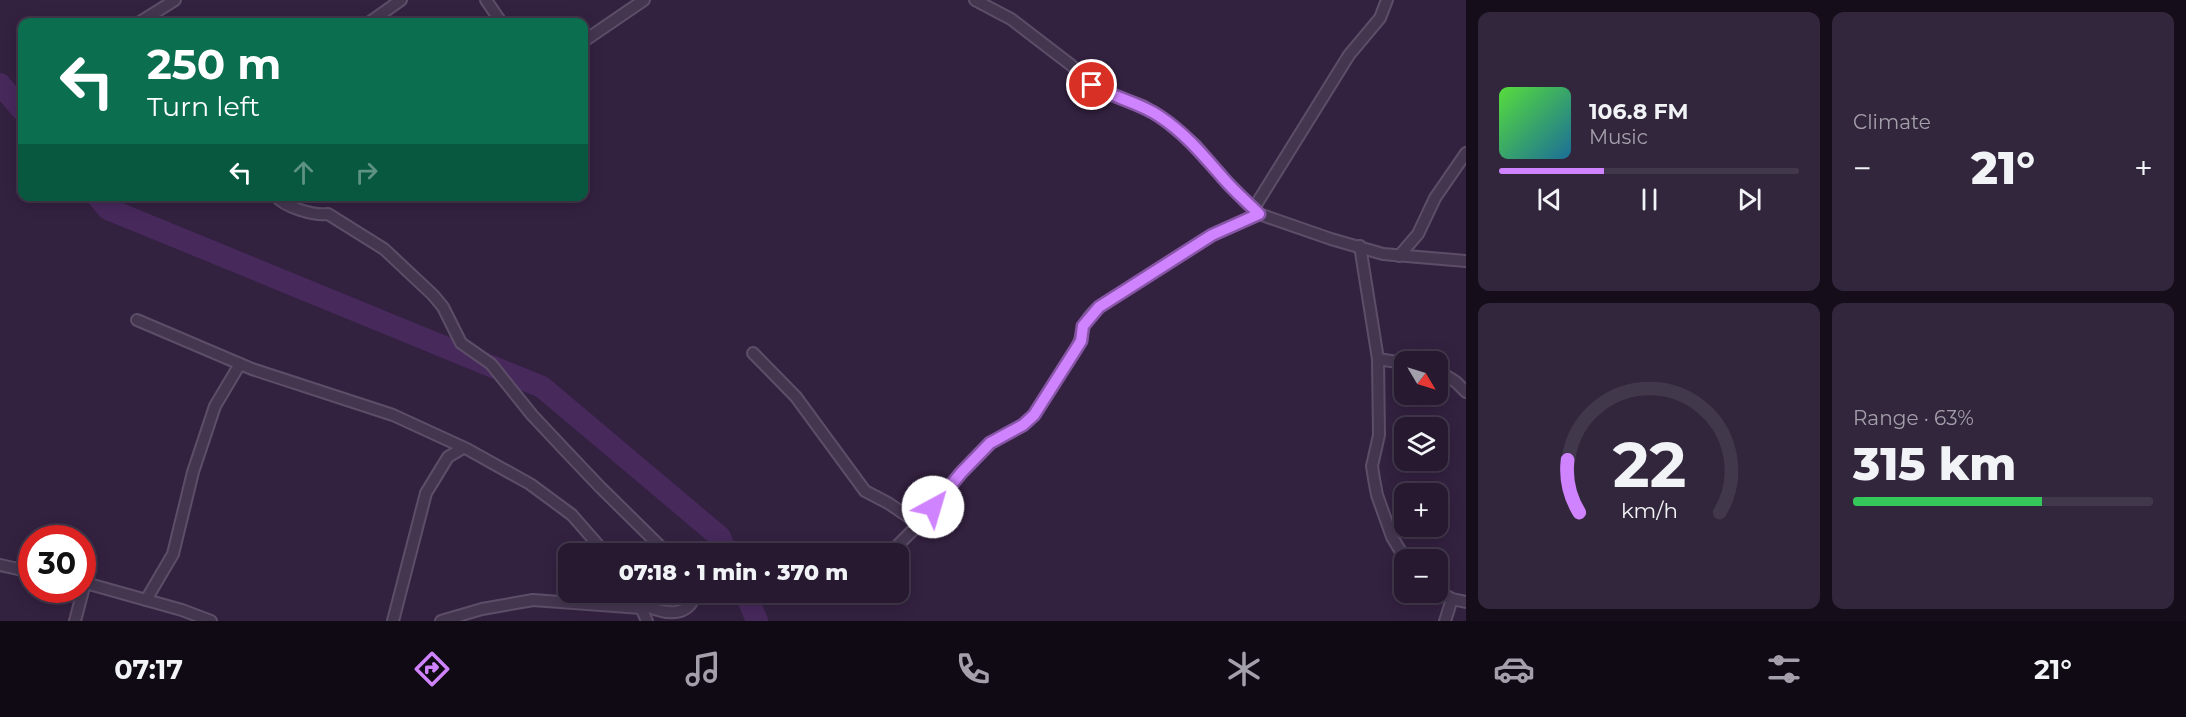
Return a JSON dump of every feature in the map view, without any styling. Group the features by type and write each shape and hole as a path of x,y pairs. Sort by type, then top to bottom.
{"street":[{"path":"146,18 175,0"},
{"path":"376,18 401,0"},
{"path":"486,0 498,18"},
{"path":"588,38 644,0"},
{"path":"975,0 1011,19 1092,85 1143,106 1161,117 1196,146 1224,180 1256,211 1331,239 1360,246 1383,255 1466,261"},
{"path":"901,543 990,443 1023,425 1034,415 1081,341 1083,326 1099,307 1212,235 1256,211 1338,72 1380,18 1387,0"},
{"path":"1399,256 1418,234 1436,198 1466,153"},
{"path":"286,201 304,211 319,215 328,214 384,249 438,301 460,343 491,364 532,415 657,543"},
{"path":"1360,246 1378,359 1379,435 1372,465 1377,495 1392,537 1399,549"},
{"path":"137,320 240,364 393,415 463,448 530,483 572,515 596,543"},
{"path":"753,353 795,397 865,491 888,503 919,525"},
{"path":"1378,359 1394,361"},
{"path":"146,600 173,554 193,472 215,406 240,364"},
{"path":"1448,377 1466,392"},
{"path":"393,621 426,493 448,457 463,448"},
{"path":"0,565 18,569"},
{"path":"96,586 146,600 180,615 211,621"},
{"path":"1448,597 1466,602"},
{"path":"1445,621 1452,599"},
{"path":"441,621 482,609 533,600 558,600"},
{"path":"75,621 79,603"},
{"path":"639,603 646,621"},
{"path":"643,603 665,617 675,620 685,615 692,603"}],"waterway":[{"path":"0,84 18,105"},
{"path":"101,201 108,209 542,387 720,537 722,543"},
{"path":"750,603 757,621"}],"route":[{"path":"933,507 990,443 1023,425 1034,415 1081,341 1083,326 1090,315 1212,235 1259,214 1224,180 1196,146 1181,132 1143,106 1092,85"}]}
